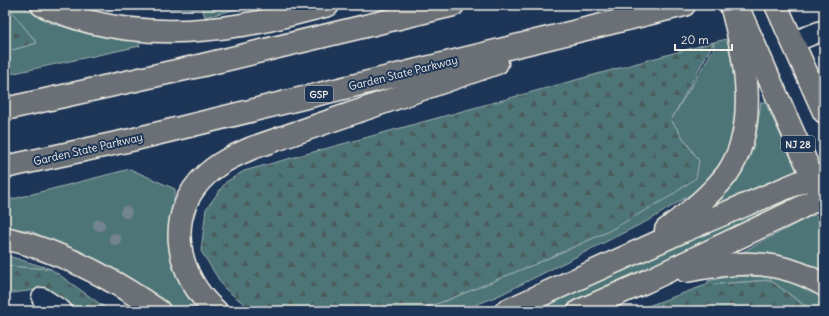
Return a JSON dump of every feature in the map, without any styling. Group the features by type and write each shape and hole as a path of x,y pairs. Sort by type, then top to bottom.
{"main road":[{"path":"42,5 73,17 107,26 147,30 172,30 218,28 243,25 328,5"},
{"path":"5,109 203,65 453,5"},
{"name":"Garden State Parkway","path":"5,167 130,140 684,5"},
{"path":"621,259 662,233 695,207 719,184 734,161 744,134 747,107 743,62 731,5"},
{"name":"NJ 28","path":"736,5 821,189"},
{"path":"776,5 824,112"},
{"path":"216,311 198,291 186,270 180,247 179,236 183,212 189,197 203,179 215,167 237,154 269,142 600,27 633,17"},
{"path":"506,311 762,198 821,189"},
{"path":"579,311 645,282 796,210 821,189"},
{"path":"5,238 50,251 91,269 123,287 159,311"},
{"path":"645,282 700,268 720,265 756,263 786,268 813,278 824,284"}],"lane":[{"path":"793,42 824,30"},
{"path":"42,298 62,311"}],"green space":[{"path":"6,5 20,5 48,22 88,34 122,40 138,41 140,46 5,75 5,52 37,43"},
{"path":"6,5 37,43 5,52"},
{"path":"93,5 254,5 205,17 202,8 100,9"},
{"path":"727,39 734,63 739,101 735,136 714,180 653,218 500,295 461,311 414,311 445,301 535,264 607,232 699,161 671,120 713,50 714,42"},
{"path":"714,42 671,120 699,161 696,178 669,197 607,232 535,264 445,301 414,311 253,311 224,288 201,251 206,209 226,182 244,171"},
{"path":"761,102 765,102 798,172 712,211 710,206 732,186 756,136"},
{"path":"130,169 175,189 181,280 201,311 177,311 112,271 31,231 5,227 5,201"},
{"path":"795,197 798,203 565,311 527,311 734,220"},
{"path":"813,215 816,215 824,232 824,275 740,253"},
{"path":"5,255 51,269 5,266"},
{"path":"5,266 51,269 110,311 78,311 44,289 5,294"},
{"path":"731,276 772,277 807,287 824,300 824,311 812,311 770,280 706,285 708,281"},
{"path":"770,280 812,311 634,311 706,285"}]}
